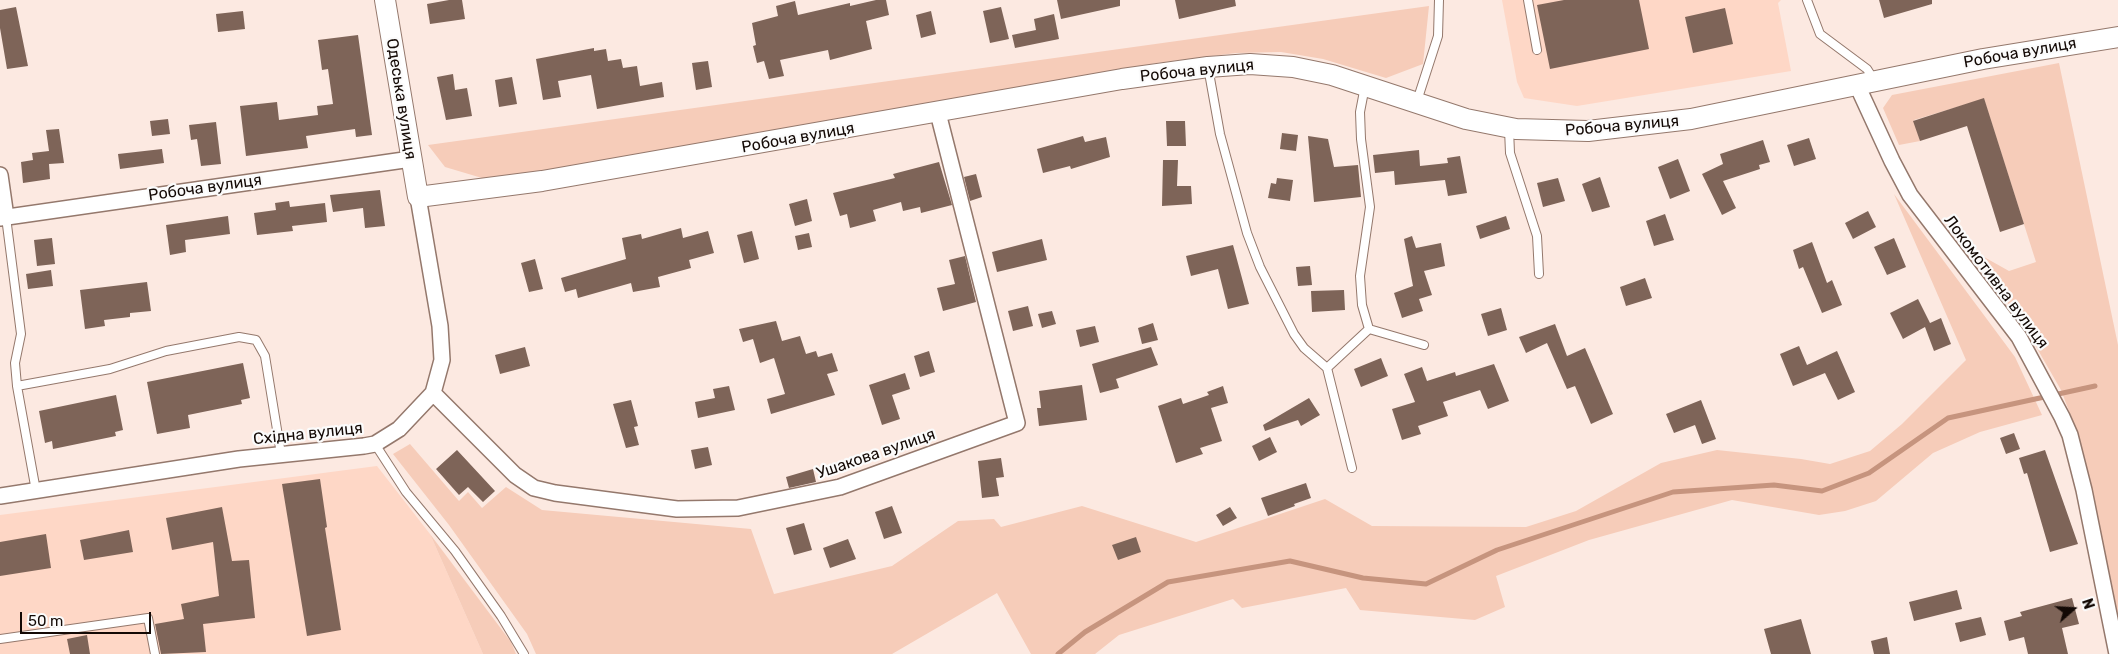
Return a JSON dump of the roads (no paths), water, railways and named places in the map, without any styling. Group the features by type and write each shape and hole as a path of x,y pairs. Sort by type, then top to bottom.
{"street":[{"name":"Одеська вулиця","path":"385,0 418,197"},
{"name":"Робоча вулиця","path":"418,197 542,181 938,113 1122,79 1208,67 1250,64 1293,67 1332,75 1466,119 1509,127 1570,132 1636,127 1691,119 1992,57 2118,37"},
{"name":"Локомотивна вулиця","path":"1866,83 1892,161 1910,195 2019,337 2062,417 2075,453 2084,490 2117,654"},
{"name":"Ушакова вулиця","path":"433,393 515,475 534,488 554,493 677,509 738,508 840,487 1017,423 938,113"},
{"name":"Робоча вулиця","path":"3,217 411,159"},
{"path":"0,175 3,217"},
{"name":"Східна вулиця","path":"0,496 281,454 344,449 374,444 388,437 408,421 433,393 440,375 442,346 418,197"}],"lane":[{"path":"1416,103 1438,36 1439,0"},
{"path":"1528,0 1537,50"},
{"path":"1807,0 1820,34 1867,70 1866,83"},
{"path":"1208,67 1227,163 1247,233 1260,266 1304,348 1327,368 1352,468"},
{"path":"1365,86 1360,112 1361,139 1370,207 1360,276 1362,305 1368,329"},
{"path":"1509,127 1510,153 1537,236 1539,274"},
{"path":"3,217 22,334 15,363 17,386 36,491"},
{"path":"1327,368 1368,329"},
{"path":"1368,329 1424,345"},
{"path":"17,386 121,367 166,351 248,337 256,340 264,356 281,454"},
{"path":"374,444 406,492 455,551 501,616 524,654"},
{"path":"0,639 148,618 155,654"}],"waterway":[{"path":"1058,654 1085,632 1168,582 1290,561 1363,578 1426,584 1497,550 1673,492 1774,485 1822,491 1869,473 1948,418 2095,386"}]}
